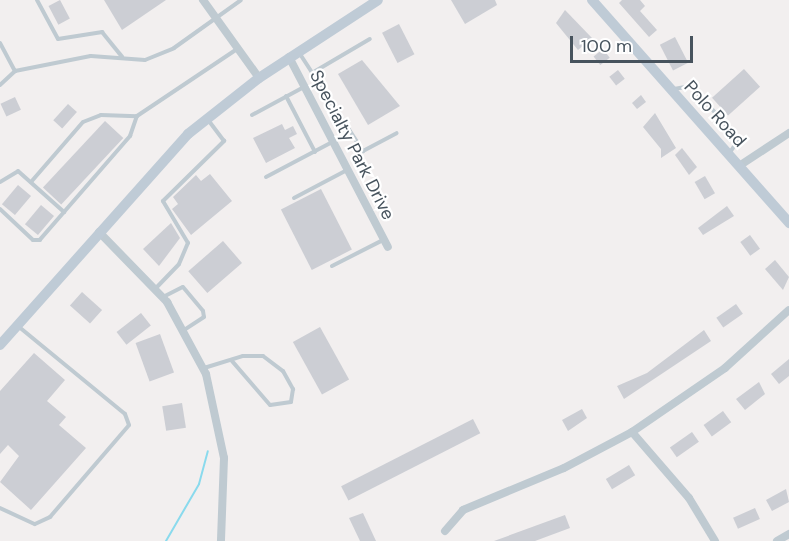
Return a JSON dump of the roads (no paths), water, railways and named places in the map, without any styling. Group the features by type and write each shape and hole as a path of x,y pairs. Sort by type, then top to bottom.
{"main road":[{"path":"0,345 99,232 207,119 293,54 378,0"},
{"name":"Polo Road","path":"592,0 789,223"}],"street":[{"path":"203,0 259,78"},
{"name":"Specialty Park Drive","path":"293,54 304,87 386,243"},
{"path":"739,166 789,133"},
{"path":"99,232 164,297 204,368 224,458 221,541"},
{"path":"445,531 463,510 564,468 632,432 725,368 789,310"},
{"path":"632,432 689,498 715,541"},
{"path":"777,541 789,534"}],"lane":[{"path":"37,0 58,39 102,32 122,58"},
{"path":"0,85 15,71 91,56 122,58 162,55 241,0"},
{"path":"312,73 370,39"},
{"path":"0,43 15,71"},
{"path":"31,182 83,122 101,115 137,116 237,48"},
{"path":"293,54 312,73 363,151 397,133"},
{"path":"672,90 689,84 739,139 728,154"},
{"path":"252,115 304,87"},
{"path":"286,96 315,152"},
{"path":"0,209 33,240 40,240 130,136 137,116"},
{"path":"156,288 179,264 188,243 163,201 224,141 207,119"},
{"path":"266,177 333,142"},
{"path":"294,198 348,170"},
{"path":"0,182 18,171 64,212"},
{"path":"332,266 386,243"},
{"path":"164,297 183,287 203,311 204,317 184,330"},
{"path":"0,508 31,524 50,518 129,425 125,414 17,326"},
{"path":"204,368 253,355 270,361 284,371 293,389 291,402 270,405 232,361"}],"waterway":[{"path":"166,541 199,484 208,451"}]}
